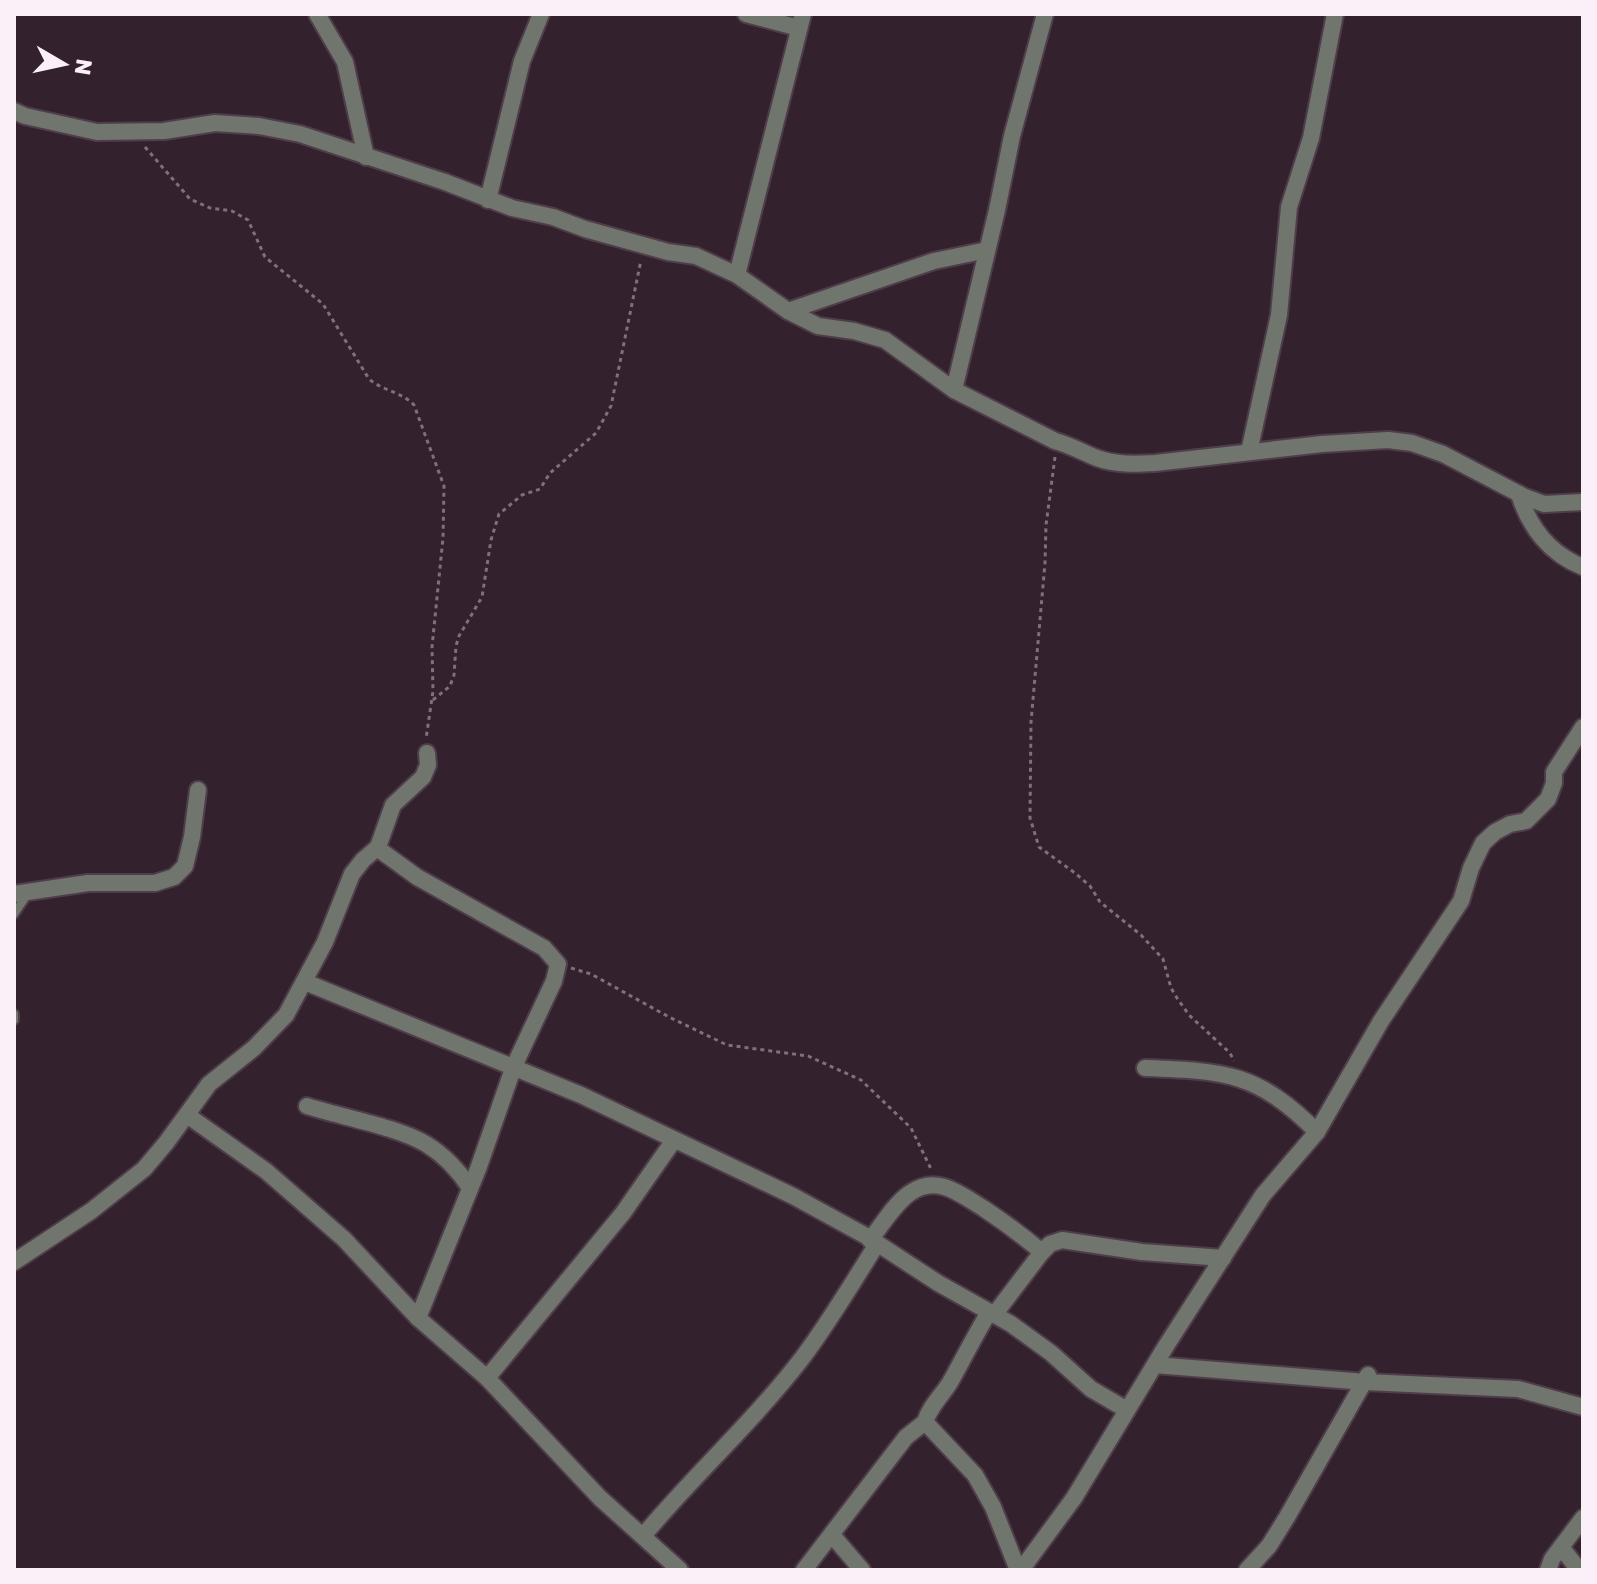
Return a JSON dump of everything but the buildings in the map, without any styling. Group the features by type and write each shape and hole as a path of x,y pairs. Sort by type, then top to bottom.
{"street":[{"path":"317,14 345,62 366,157"},
{"path":"488,200 522,61 541,14"},
{"path":"737,275 801,21 746,14"},
{"path":"954,390 964,357 1012,136 1045,14"},
{"path":"1249,452 1279,315 1289,207 1311,138 1335,14"},
{"path":"14,111 97,132 133,132 215,123 259,126 300,134 445,182 488,200 696,256 737,275 788,311 818,326 854,331 885,340 954,390 1055,441 1099,459 1127,464 1360,440 1412,443 1443,454 1544,504 1583,502"},
{"path":"788,311 934,261 987,250"},
{"path":"1519,494 1526,518 1542,540 1572,563 1583,567"},
{"path":"925,1422 975,1475 993,1507 1020,1570 1074,1498 1263,1195 1317,1132 1381,1021 1461,901 1483,843 1510,824 1526,821 1548,799 1554,772 1583,727"},
{"path":"14,1262 91,1211 144,1169 209,1084 254,1048 286,1015 325,942 352,874 377,848 393,805 423,777 428,765 427,753"},
{"path":"22,892 88,883 155,883 174,877 185,866 198,790"},
{"path":"377,848 417,877 544,948 558,964 554,981 514,1066 418,1318"},
{"path":"305,982 581,1095 793,1196 992,1313 1051,1353 1091,1389 1127,1410"},
{"path":"1145,1068 1218,1072 1238,1077 1253,1083 1298,1113 1317,1132"},
{"path":"307,1106 405,1134 427,1144 459,1171 470,1188"},
{"path":"187,1115 296,1196 344,1239 418,1318 487,1378 600,1498 680,1570"},
{"path":"487,1378 623,1213 674,1140"},
{"path":"643,1536 706,1464 736,1436 802,1358 874,1242 909,1193 925,1186 939,1185 957,1190 1008,1223 1042,1252"},
{"path":"804,1570 906,1437 925,1422 951,1382 964,1353 992,1313 1050,1244 1062,1240 1142,1252 1223,1258"},
{"path":"1155,1365 1518,1389 1583,1407"},
{"path":"1247,1570 1281,1527 1367,1377"},
{"path":"1548,1570 1583,1518"},
{"path":"832,1535 862,1570"},
{"path":"1561,1547 1579,1570"}],"lane":[{"path":"14,914 22,892"},
{"path":"14,1014 14,1020"}],"path":[{"path":"133,132 190,199 210,208 232,211 248,220 265,257 323,304 369,379 378,387 408,398 414,405 444,486 443,538 432,647 432,701 426,728 427,753"},
{"path":"432,701 450,686 459,636 482,597 491,540 499,514 522,495 540,489 550,473 596,433 611,406 643,244"},
{"path":"1055,441 1031,722 1030,818 1039,847 1044,853 1090,886 1100,902 1141,935 1163,959 1177,998 1189,1015 1230,1053 1238,1077"},
{"path":"558,964 591,974 727,1045 808,1056 861,1080 911,1128 939,1185"}]}
